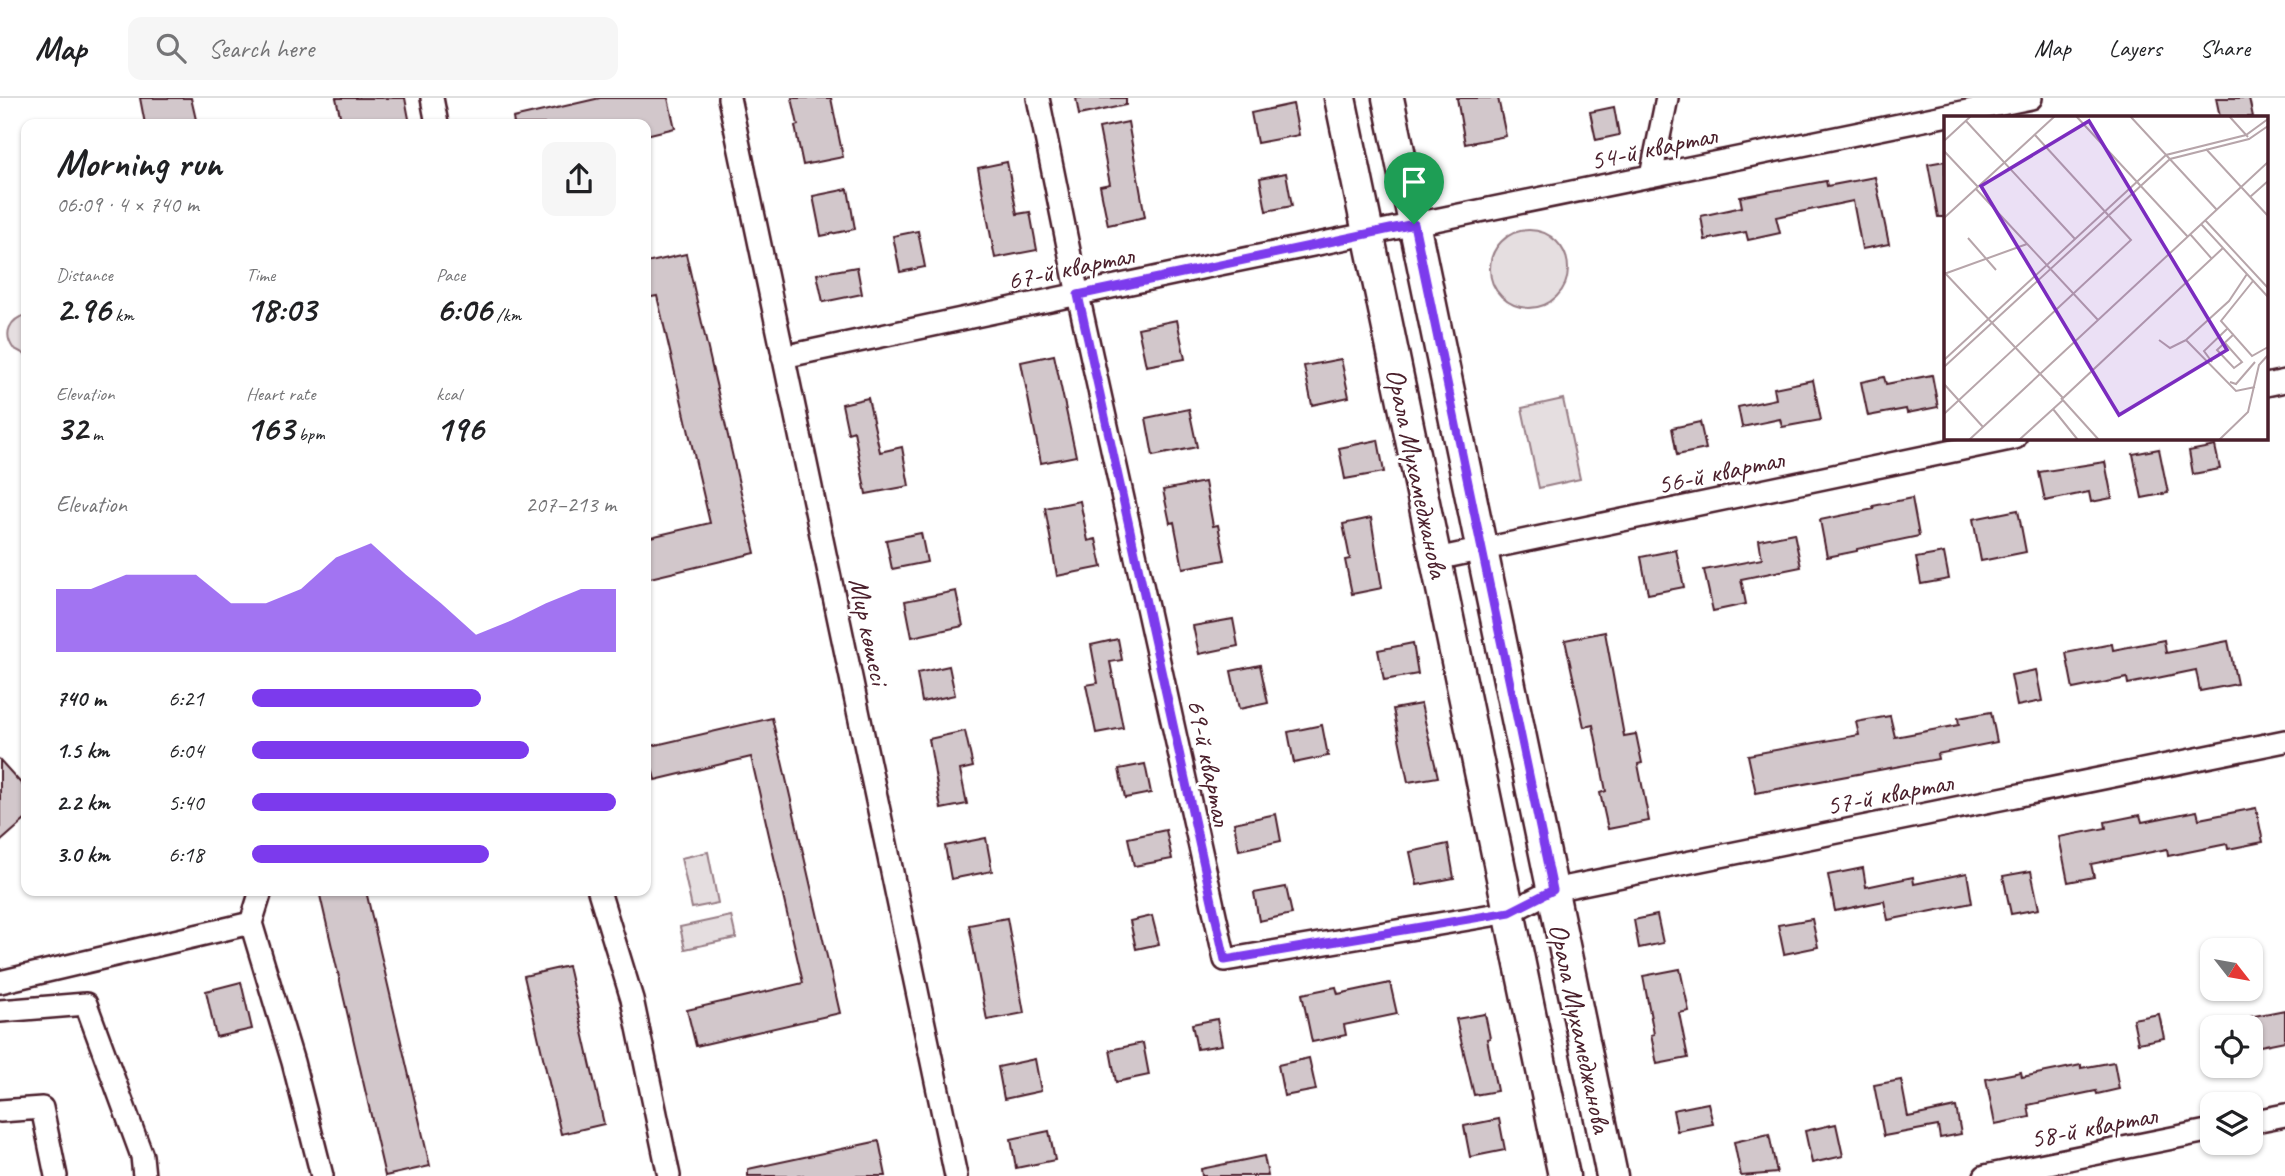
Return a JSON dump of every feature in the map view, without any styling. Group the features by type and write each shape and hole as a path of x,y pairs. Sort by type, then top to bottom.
{"street":[{"path":"432,98 436,119"},
{"name":"Мир көшесі","path":"729,98 956,1176"},
{"path":"1038,98 1078,295"},
{"name":"Орала Мухамеджанова","path":"1340,98 1564,1176"},
{"name":"Орала Мухамеджанова","path":"1388,98 1612,1176"},
{"path":"1651,176 1667,98"},
{"name":"54-й квартал","path":"1368,234 2031,98"},
{"name":"67-й квартал","path":"783,357 1368,234"},
{"name":"69-й квартал","path":"1078,295 1225,960 1510,912"},
{"name":"56-й квартал","path":"1436,559 2010,439"},
{"name":"57-й квартал","path":"1510,912 1553,890 2285,741"},
{"path":"259,896 251,923 293,1062 322,1176"},
{"path":"601,896 632,999 669,1176"},
{"path":"0,982 251,923"},
{"path":"0,1011 86,1004 142,1156 144,1176"},
{"path":"0,1111 42,1108 56,1176"},
{"path":"2263,1119 2285,1115"},
{"name":"58-й квартал","path":"1985,1176 2200,1132"}],"shaded area":[{"path":"1529,230 1544,233 1557,241 1565,254 1568,269 1565,284 1557,297 1544,305 1529,308 1514,305 1501,297 1493,284 1490,269 1493,254 1501,241 1514,233"},
{"path":"20,317 21,352 13,348 8,332 12,323"},
{"path":"1563,399 1580,479 1539,488 1522,408"},
{"path":"708,852 718,903 692,908 681,858"},
{"path":"731,916 736,938 685,949 680,927"}],"building":[{"path":"140,98 191,98 196,119 144,119"},
{"path":"336,98 405,98 409,119 341,119"},
{"path":"600,98 668,98 675,128 651,134 651,119 513,118"},
{"path":"792,98 831,98 843,157 803,165"},
{"path":"1076,98 1126,98 1126,105 1079,115"},
{"path":"1457,98 1498,98 1506,136 1465,144"},
{"path":"2216,98 2249,98 2253,116 2220,116"},
{"path":"1293,104 1299,135 1257,143 1251,113"},
{"path":"1614,107 1619,135 1596,140 1590,112"},
{"path":"1128,122 1145,217 1108,225 1100,186 1110,184 1099,128"},
{"path":"1944,161 1944,217 1938,217 1928,164"},
{"path":"1007,162 1017,214 1030,212 1037,250 995,258 978,168"},
{"path":"1286,173 1292,206 1266,211 1260,178"},
{"path":"1875,177 1889,244 1862,249 1853,201 1776,217 1780,233 1748,240 1746,232 1705,240 1701,216 1742,207 1740,197 1826,181 1827,186"},
{"path":"848,189 855,229 821,236 813,196"},
{"path":"918,231 925,267 900,272 893,236"},
{"path":"686,254 755,553 651,578 651,537 710,523 657,296 651,297 651,262"},
{"path":"857,267 862,294 823,302 817,274"},
{"path":"1177,320 1185,359 1146,366 1138,328"},
{"path":"1054,355 1076,456 1041,463 1021,362"},
{"path":"1341,359 1349,397 1312,405 1304,366"},
{"path":"1932,375 1938,407 1868,416 1861,382 1884,377 1886,384"},
{"path":"1813,380 1821,420 1782,427 1780,419 1742,427 1738,407 1776,399 1774,388"},
{"path":"868,398 880,452 902,447 909,486 866,494 854,431 848,433 842,404"},
{"path":"1189,409 1197,447 1153,456 1146,418"},
{"path":"1700,422 1706,449 1677,455 1672,428"},
{"path":"1378,440 1384,472 1345,479 1339,448"},
{"path":"2215,446 2220,469 2193,474 2189,451"},
{"path":"2159,449 2168,493 2142,498 2133,454"},
{"path":"2105,462 2112,498 2091,502 2089,492 2045,501 2039,472"},
{"path":"1205,482 1213,526 1218,525 1225,560 1183,568 1174,522 1170,523 1163,490"},
{"path":"1912,498 1919,536 1827,557 1820,520"},
{"path":"1080,501 1088,541 1096,539 1102,567 1057,576 1045,508"},
{"path":"2018,510 2026,552 1981,561 1973,519"},
{"path":"1371,518 1382,588 1352,594 1345,560 1350,559 1343,524"},
{"path":"921,533 927,562 892,569 886,540"},
{"path":"1794,533 1801,567 1741,579 1746,604 1713,611 1704,570 1762,559 1759,540"},
{"path":"1676,550 1684,587 1648,594 1641,557"},
{"path":"1944,553 1949,579 1921,584 1916,558"},
{"path":"956,591 963,626 912,637 905,601"},
{"path":"1233,619 1238,646 1199,654 1193,626"},
{"path":"1605,632 1624,736 1636,734 1642,763 1638,764 1649,821 1608,829 1600,793 1606,791 1593,725 1584,727 1565,640"},
{"path":"1118,639 1122,660 1110,662 1123,728 1096,733 1086,685 1098,683 1091,645"},
{"path":"2164,640 2166,653 2228,641 2237,684 2200,691 2196,670 2128,684 2127,678 2073,689 2066,653 2112,644 2113,650"},
{"path":"1413,643 1418,674 1384,680 1378,650"},
{"path":"1260,665 1268,703 1239,709 1231,671"},
{"path":"949,666 955,695 922,702 917,673"},
{"path":"2036,670 2042,701 2017,706 2011,675"},
{"path":"1421,704 1438,777 1408,782 1393,709"},
{"path":"1991,712 1997,742 1937,754 1938,759 1756,793 1748,755 1859,735 1856,722 1890,716 1895,737 1959,725 1958,718"},
{"path":"772,718 840,1013 696,1046 687,1010 803,983 751,757 655,780 651,746"},
{"path":"1322,725 1328,756 1294,763 1288,732"},
{"path":"965,731 973,767 960,770 967,804 941,809 929,739"},
{"path":"0,760 21,783 21,823 0,842"},
{"path":"1145,764 1151,793 1125,798 1119,769"},
{"path":"2256,808 2263,842 2228,849 2227,844 2168,856 2167,849 2091,864 2094,877 2068,882 2059,837 2106,828 2105,822 2140,815 2142,822 2197,811 2199,819"},
{"path":"1276,814 1281,841 1239,850 1234,823"},
{"path":"1166,830 1172,859 1134,866 1128,838"},
{"path":"986,838 992,871 951,879 945,846"},
{"path":"1448,844 1454,878 1417,885 1410,852"},
{"path":"1863,868 1866,887 1913,877 1914,884 1967,873 1972,903 1888,920 1884,901 1835,911 1828,875"},
{"path":"2031,871 2039,909 2011,914 2003,876"},
{"path":"1286,887 1292,914 1259,921 1254,893"},
{"path":"320,896 367,896 430,1166 385,1176"},
{"path":"1657,915 1663,943 1639,948 1634,920"},
{"path":"1152,916 1159,944 1136,949 1130,921"},
{"path":"1007,918 1024,1013 987,1020 969,925"},
{"path":"1812,919 1818,947 1784,954 1778,925"},
{"path":"568,966 604,1124 561,1134 524,976"},
{"path":"1680,969 1689,1011 1679,1013 1688,1058 1657,1064 1643,976"},
{"path":"241,982 252,1029 216,1037 206,991"},
{"path":"1390,983 1397,1014 1344,1025 1346,1035 1312,1042 1302,994 1336,987 1338,994"},
{"path":"2285,1010 2285,1041 2263,1045 2263,1015 2259,1015"},
{"path":"1485,1014 1497,1091 1474,1095 1456,1019"},
{"path":"2159,1014 2164,1038 2138,1043 2133,1019"},
{"path":"1217,1019 1222,1045 1197,1049 1192,1024"},
{"path":"1143,1043 1149,1075 1116,1082 1110,1050"},
{"path":"1309,1058 1316,1090 1284,1096 1278,1065"},
{"path":"1035,1059 1041,1091 1004,1099 998,1067"},
{"path":"2114,1062 2119,1089 2028,1105 2030,1117 1995,1124 1986,1079 2021,1072 2022,1077 2081,1065 2081,1068"},
{"path":"1901,1080 1908,1117 1956,1107 1961,1134 1940,1138 1938,1126 1884,1136 1874,1085"},
{"path":"1708,1103 1713,1124 1677,1131 1673,1110"},
{"path":"1499,1119 1505,1150 1470,1157 1464,1126"},
{"path":"1836,1124 1843,1156 1812,1163 1805,1131"},
{"path":"1049,1131 1055,1160 1016,1168 1011,1139"},
{"path":"1769,1134 1777,1173 1741,1176 1734,1142"},
{"path":"879,1141 886,1176 748,1176 748,1169"},
{"path":"1264,1156 1268,1176 1202,1176 1201,1169"}],"route":[{"path":"1414,224 1553,890 1510,912 1225,960 1078,295 1414,224"}]}
